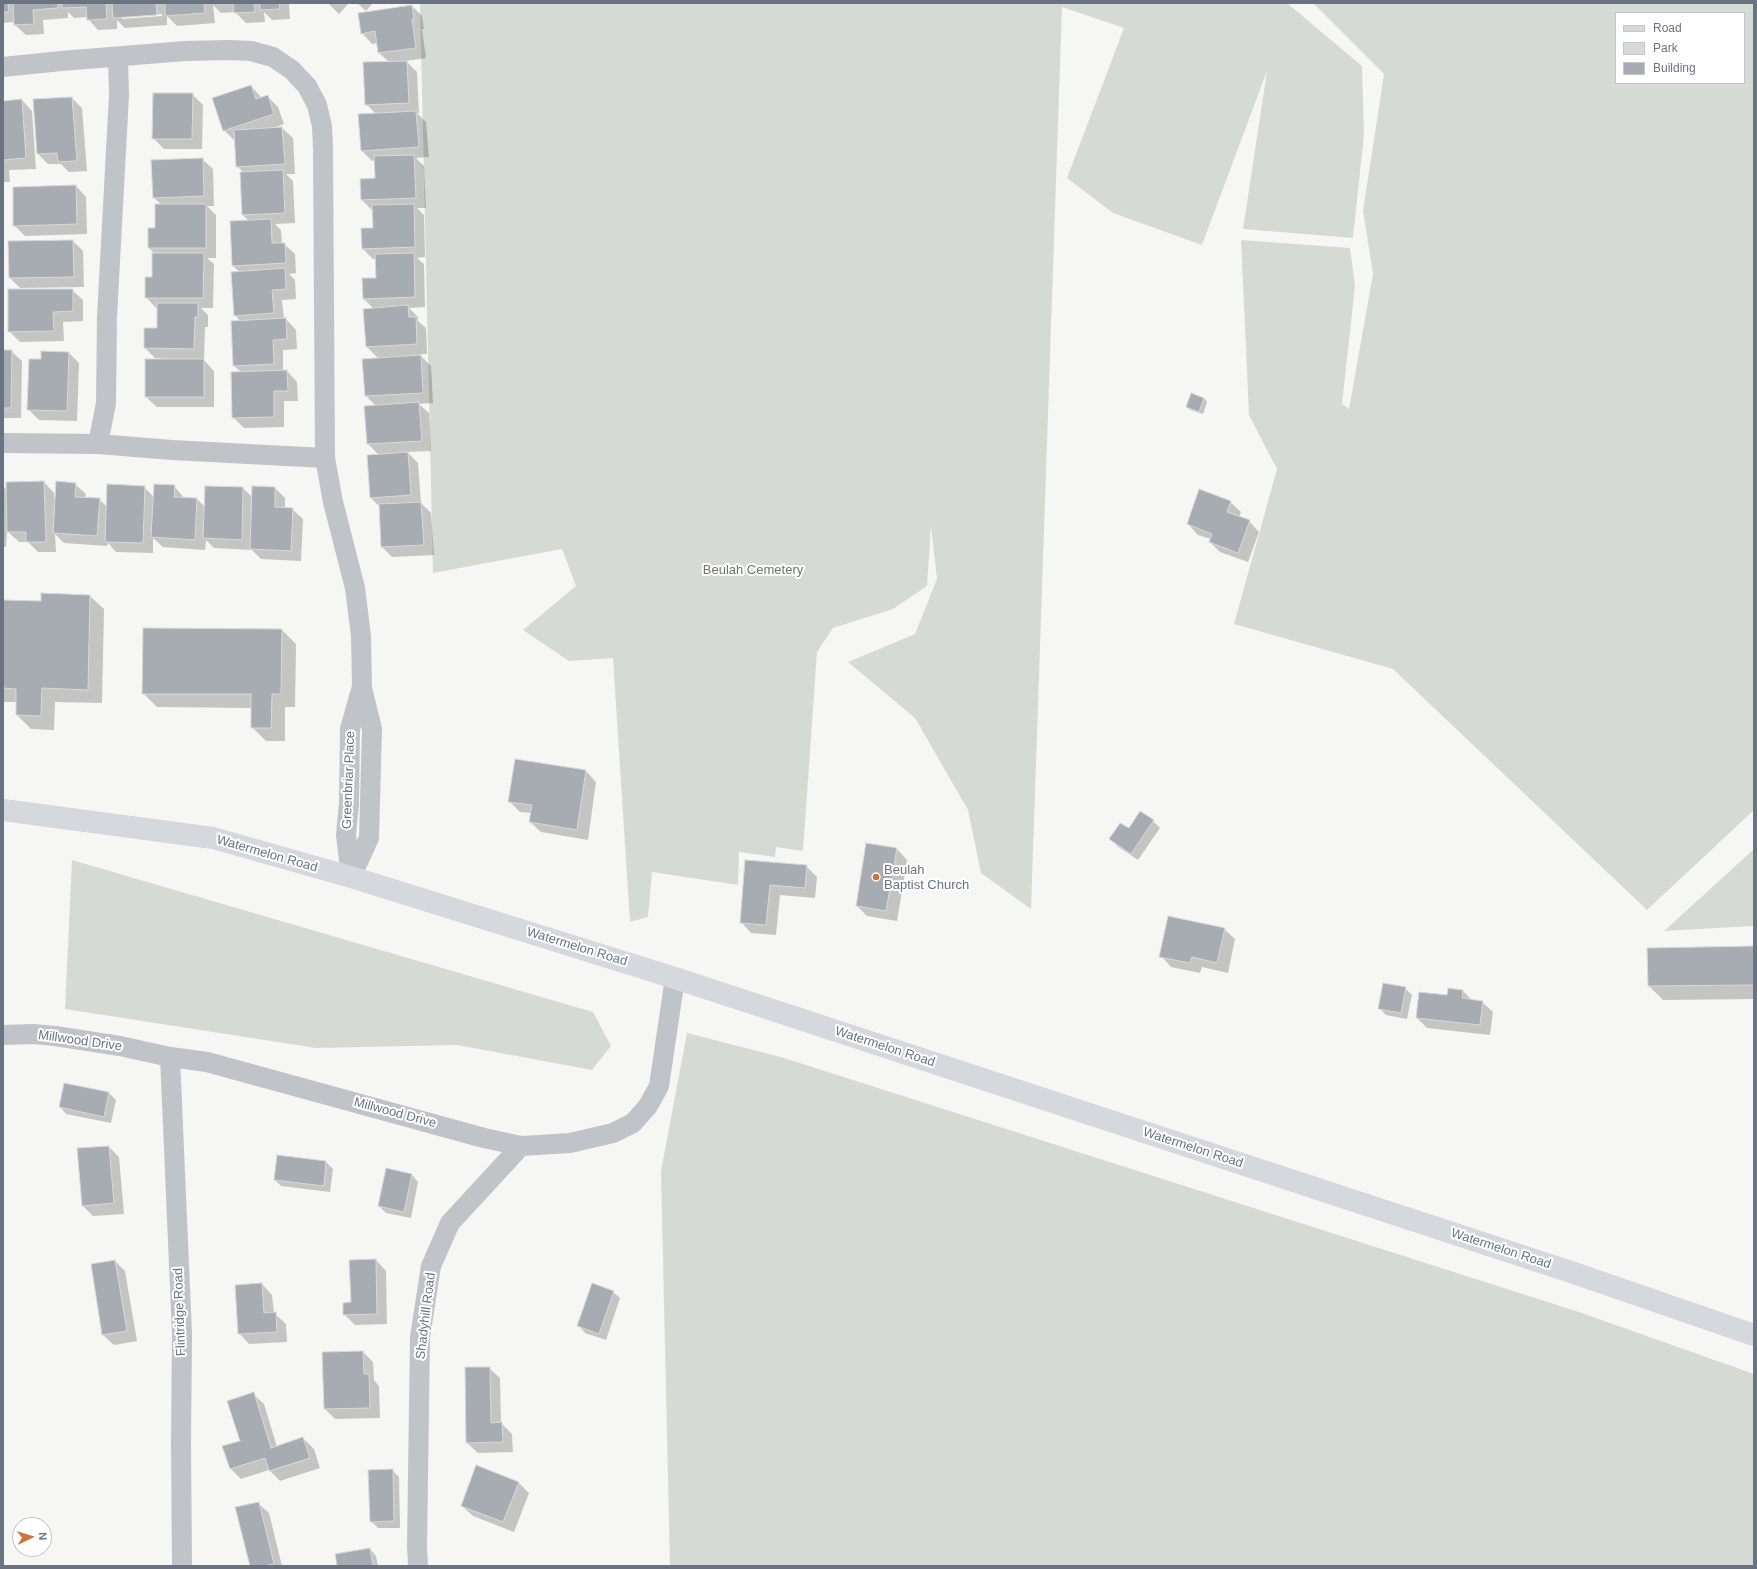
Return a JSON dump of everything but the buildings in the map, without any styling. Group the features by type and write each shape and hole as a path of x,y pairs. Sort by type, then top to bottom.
{"main road":[{"name":"Watermelon Road","path":"3,810 213,838 351,877 675,978 1577,1274 1754,1336"}],"street":[{"name":"Greenbriar Place","path":"3,67 185,51 251,51 273,58 292,70 307,86 317,106 322,126 325,458 333,502 355,588 361,636 362,688 350,729 349,804 346,835 351,877"},
{"path":"98,444 106,404 108,309 120,95 118,57"},
{"path":"3,442 98,444 172,450 325,458"},
{"name":"Millwood Drive","path":"3,1036 33,1034 55,1036 120,1046 170,1057 207,1062 484,1138 522,1146 570,1143 613,1133 633,1123 648,1106 659,1086 675,978"},
{"name":"Flintridge Road","path":"170,1057 182,1334 182,1566"},
{"name":"Shadyhill Road","path":"418,1566 420,1337 431,1266 450,1223 522,1146"}],"green space":[{"name":"Beulah Cemetery","path":"420,3 1287,3 1362,66 1364,135 1353,238 1243,229 1267,71 1202,245 1113,213 1067,178 1124,28 1062,7 1031,909 981,873 968,810 915,718 848,662 915,634 937,579 931,526 927,586 893,609 833,628 817,652 803,851 776,847 775,857 739,852 738,885 652,872 648,917 630,922 613,658 569,661 523,630 576,586 562,549 433,573"},
{"path":"1313,3 1754,3 1754,810 1647,910 1393,669 1234,624 1277,469 1249,415 1241,240 1350,248 1355,286 1342,404 1349,409 1373,274 1363,211 1384,74"},
{"path":"1754,849 1754,926 1664,931"},
{"path":"72,860 593,1012 611,1046 592,1070 457,1045 316,1048 65,1009"},
{"path":"687,1033 781,1057 1579,1312 1754,1374 1754,1566 670,1566 661,1171"}],"place":[{"name":"Beulah Baptist Church","path":"876,877"}]}
